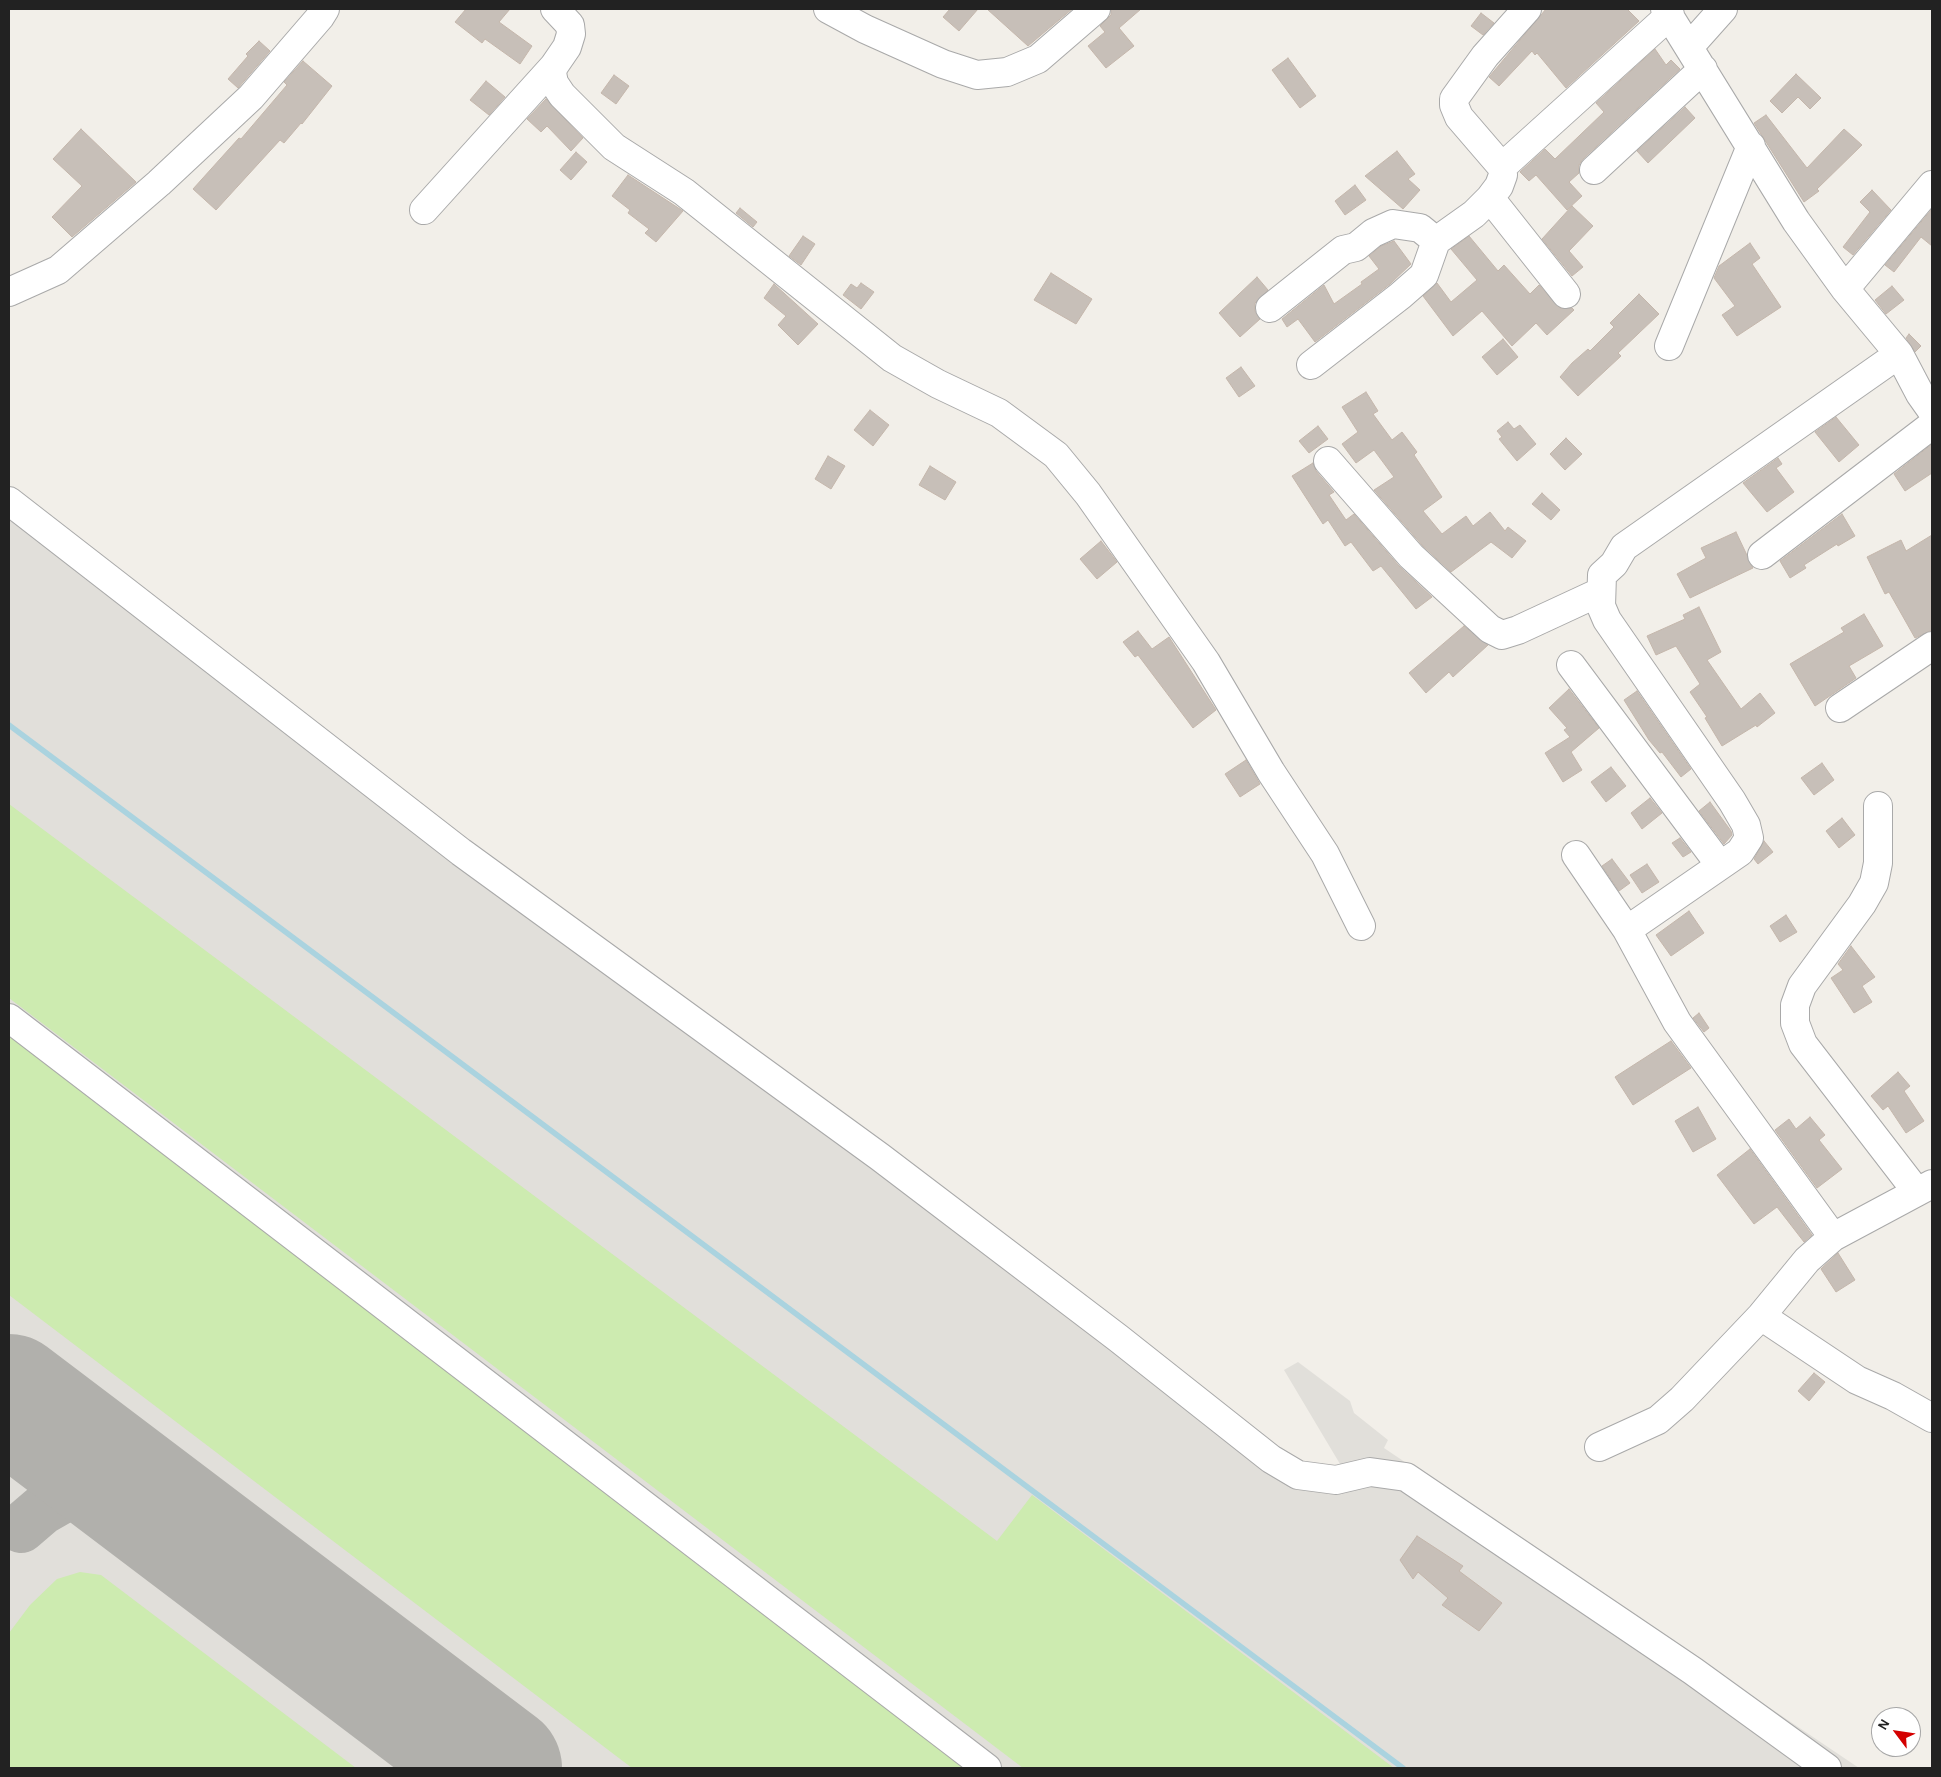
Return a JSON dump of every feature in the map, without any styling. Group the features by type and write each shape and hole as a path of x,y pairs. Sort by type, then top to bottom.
{"street":[{"path":"9,292 58,270 160,183 251,97 325,9"},
{"path":"424,210 554,66 567,47 571,34 570,25 555,9"},
{"path":"828,9 865,29 943,64 977,75 1007,72 1038,59 1096,9"},
{"path":"1310,365 1400,296 1424,275 1436,242 1474,214 1499,186 1502,167 1459,117 1454,105 1454,99 1484,56 1527,9"},
{"path":"1594,170 1697,58 1722,9"},
{"path":"1502,167 1668,12 1796,221 1845,288 1899,354 1920,394 1932,411"},
{"path":"554,66 552,73 554,83 562,95 614,146 684,192 892,358 938,384 999,413 1056,455 1088,494 1206,662 1271,772 1325,854 1361,926"},
{"path":"1669,346 1751,146"},
{"path":"1845,288 1932,185"},
{"path":"1490,198 1566,294"},
{"path":"1270,308 1343,250 1356,247 1373,233 1392,224 1420,228 1436,242"},
{"path":"1627,930 1740,852 1749,838 1746,826 1607,620 1601,606 1602,575 1614,564 1624,547 1899,354"},
{"path":"1762,555 1932,425"},
{"path":"1328,461 1411,556 1490,629 1502,635 1518,630 1600,592"},
{"path":"9,501 461,852 880,1157 1118,1338 1271,1459 1298,1475 1336,1480 1370,1472 1406,1477 1693,1671 1827,1768"},
{"path":"1840,708 1932,647"},
{"path":"1571,665 1720,865"},
{"path":"1599,1448 1658,1420 1682,1399 1760,1316 1807,1260 1834,1237 1925,1188 1803,1044 1795,1023 1795,1005 1802,986 1862,904 1874,883 1878,863 1878,806"},
{"path":"1576,854 1627,930 1677,1022 1752,1128 1834,1237"},
{"path":"9,1018 987,1768"},
{"path":"1760,1316 1857,1380 1893,1396 1932,1418"}],"shaded area":[{"path":"9,492 475,855 1317,1476 1343,1469 1284,1370 1298,1362 1350,1401 1354,1413 1388,1440 1384,1448 1859,1768 9,1768"}],"green space":[{"path":"9,804 997,1541 1032,1495 1394,1768 1023,1768 9,998"},
{"path":"9,1031 978,1768 632,1768 9,1295"},
{"path":"80,1572 101,1575 356,1768 9,1768 9,1633 30,1605 57,1579"}],"building":[{"path":"466,9 510,9 499,22 532,46 520,64 485,39 482,43 455,22"},
{"path":"950,9 978,9 959,31 943,17"},
{"path":"987,9 1072,9 1028,46"},
{"path":"1111,9 1141,9 1119,28 1134,46 1106,68 1088,46 1105,32 1100,26 1111,15"},
{"path":"1546,9 1627,9 1639,21 1566,88 1537,53 1535,55 1532,51 1499,86 1489,77"},
{"path":"1481,13 1494,23 1483,35 1471,26"},
{"path":"259,41 270,51 238,88 228,79 248,56 246,54"},
{"path":"1655,49 1666,65 1671,60 1680,69 1583,159 1579,165 1579,173 1569,182 1582,196 1567,210 1536,175 1529,181 1520,172 1545,149 1555,159 1604,112 1596,103"},
{"path":"1288,58 1316,96 1300,108 1272,70"},
{"path":"303,61 332,86 302,124 284,143 280,140 216,210 193,189 239,138 241,139 287,85 284,82"},
{"path":"1796,74 1821,98 1810,109 1798,97 1782,113 1770,101"},
{"path":"614,75 629,86 616,104 601,93"},
{"path":"486,81 505,97 489,115 470,100"},
{"path":"546,99 583,138 571,151 547,126 541,132 527,119"},
{"path":"1685,107 1695,118 1648,163 1637,151"},
{"path":"1766,115 1807,168 1844,129 1862,145 1817,189 1819,191 1804,202 1754,123"},
{"path":"81,129 136,182 72,237 52,217 82,186 53,159"},
{"path":"1397,151 1415,174 1408,179 1420,190 1403,209 1365,176"},
{"path":"576,152 587,162 571,180 560,170"},
{"path":"628,175 683,211 656,242 645,233 649,229 628,213 630,210 612,196"},
{"path":"1355,185 1366,200 1345,215 1335,201"},
{"path":"1872,190 1891,210 1853,255 1843,247 1870,212 1860,202"},
{"path":"1572,206 1593,226 1569,251 1583,267 1572,276 1542,239"},
{"path":"740,208 757,222 753,227 736,213"},
{"path":"1932,209 1932,246 1921,237 1894,272 1885,265"},
{"path":"803,236 815,244 801,265 789,256"},
{"path":"1469,236 1498,271 1504,265 1530,294 1539,285 1560,308 1572,308 1574,310 1547,335 1536,323 1512,346 1482,311 1453,336 1423,296 1437,283 1451,302 1477,280 1451,249"},
{"path":"1394,241 1411,264 1390,284 1315,342 1298,319 1287,327 1282,319 1324,285 1334,304 1362,284 1361,282 1379,269 1369,256 1381,246"},
{"path":"1750,243 1760,258 1752,264 1781,307 1737,336 1722,315 1735,306 1714,278 1719,266"},
{"path":"1051,273 1092,299 1076,324 1034,300"},
{"path":"1257,277 1268,290 1255,303 1255,311 1260,319 1240,337 1219,313"},
{"path":"861,283 874,292 861,309 843,295 851,284 857,288"},
{"path":"774,284 818,324 798,345 778,325 786,316 764,298"},
{"path":"1892,286 1904,300 1886,314 1875,300"},
{"path":"1639,294 1659,314 1618,353 1621,356 1578,396 1560,377 1572,363 1588,349 1590,351 1614,327 1610,323"},
{"path":"1909,334 1921,346 1915,352 1906,338"},
{"path":"1503,339 1518,357 1497,375 1482,357"},
{"path":"1241,367 1255,386 1239,397 1226,378"},
{"path":"1366,392 1378,411 1373,414 1392,440 1402,432 1417,452 1414,455 1442,497 1423,511 1442,534 1466,516 1473,526 1490,512 1505,531 1508,527 1526,541 1512,558 1491,542 1451,572 1422,545 1374,490 1394,477 1374,450 1356,463 1342,444 1358,432 1342,407"},
{"path":"870,410 889,425 873,446 854,430"},
{"path":"1836,417 1859,445 1839,462 1815,432"},
{"path":"1508,422 1514,429 1520,425 1536,444 1517,461 1499,439 1502,437 1497,431"},
{"path":"1318,426 1328,439 1309,453 1299,441"},
{"path":"1566,438 1582,454 1565,470 1550,454"},
{"path":"1932,444 1932,473 1905,491 1894,474"},
{"path":"828,456 845,466 831,489 815,479"},
{"path":"1778,458 1782,464 1776,468 1794,492 1767,512 1743,483"},
{"path":"1313,463 1316,471 1334,492 1329,495 1346,520 1354,514 1399,566 1432,597 1416,609 1381,566 1373,571 1351,542 1345,546 1328,520 1323,524 1292,476"},
{"path":"930,466 956,482 945,500 919,485"},
{"path":"1542,493 1560,510 1551,520 1532,504"},
{"path":"1842,514 1855,536 1838,546 1837,544 1804,565 1806,568 1790,578 1780,561"},
{"path":"1736,532 1753,568 1690,598 1677,574 1706,558 1701,548"},
{"path":"1932,535 1932,630 1915,638 1889,592 1885,594 1867,557 1901,540 1906,551"},
{"path":"1101,541 1117,562 1097,579 1080,559"},
{"path":"1699,607 1721,652 1707,660 1741,709 1760,693 1775,713 1757,727 1756,725 1722,746 1705,718 1707,717 1690,692 1700,684 1676,646 1656,655 1647,636 1685,619 1683,615"},
{"path":"1864,614 1883,646 1849,666 1856,678 1815,706 1790,664 1844,632 1841,628"},
{"path":"1464,626 1488,645 1453,677 1449,672 1426,693 1409,673"},
{"path":"1138,631 1152,649 1169,637 1216,710 1193,728 1138,655 1135,657 1123,642"},
{"path":"1569,689 1599,728 1571,752 1582,770 1563,782 1545,753 1570,737 1564,730 1567,728 1549,708"},
{"path":"1637,691 1691,769 1681,777 1662,752 1660,753 1649,740 1624,700"},
{"path":"1246,760 1260,784 1240,797 1225,774"},
{"path":"1822,763 1834,780 1814,795 1801,778"},
{"path":"1611,767 1626,786 1606,802 1591,782"},
{"path":"1650,798 1662,813 1642,829 1631,813"},
{"path":"1710,802 1731,831 1732,835 1724,844 1699,811"},
{"path":"1842,818 1855,835 1839,848 1826,831"},
{"path":"1680,838 1691,852 1683,857 1672,843"},
{"path":"1764,841 1773,852 1758,864 1754,859"},
{"path":"1612,859 1630,883 1619,891 1602,866"},
{"path":"1647,864 1659,882 1642,893 1630,875"},
{"path":"1689,911 1704,933 1671,956 1656,935"},
{"path":"1786,915 1797,932 1780,942 1770,926"},
{"path":"1851,946 1875,977 1862,986 1872,1002 1854,1013 1831,978 1843,970 1838,964"},
{"path":"1699,1013 1709,1028 1704,1032 1693,1018"},
{"path":"1671,1041 1691,1068 1633,1105 1615,1077"},
{"path":"1898,1072 1910,1086 1904,1091 1924,1121 1906,1133 1888,1106 1883,1110 1871,1096"},
{"path":"1698,1107 1716,1139 1693,1152 1675,1121"},
{"path":"1810,1117 1825,1135 1819,1140 1842,1169 1817,1188 1775,1130 1789,1119 1796,1129"},
{"path":"1750,1149 1812,1235 1804,1242 1777,1207 1754,1224 1717,1175"},
{"path":"1838,1253 1855,1280 1836,1292 1821,1269"},
{"path":"1814,1373 1825,1382 1809,1401 1798,1391"},
{"path":"1417,1536 1463,1566 1459,1571 1502,1603 1479,1631 1442,1605 1448,1598 1418,1572 1413,1579 1400,1560"}],"waterway":[{"path":"9,725 1403,1768"}],"taxiway":[{"path":"21,1528 42,1510 63,1498 80,1493 99,1492 125,1497 157,1509"}],"runway":[{"path":"9,1397 499,1768"}]}
